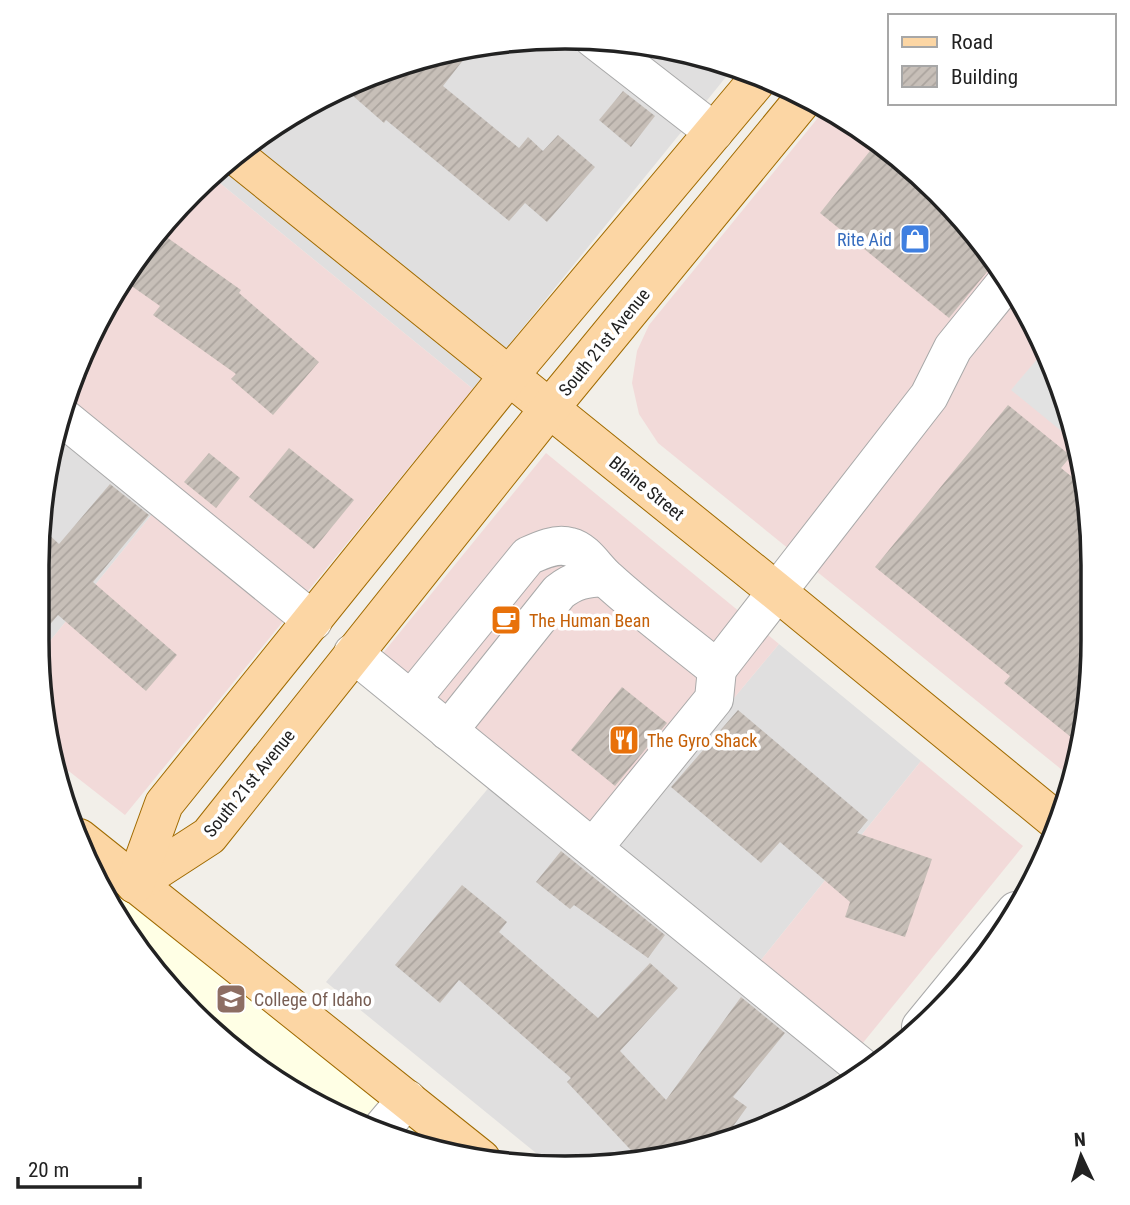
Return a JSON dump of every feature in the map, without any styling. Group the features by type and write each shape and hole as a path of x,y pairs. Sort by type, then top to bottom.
{"main road":[{"path":"135,884 164,804 508,377 754,85"},
{"name":"South 21st Avenue","path":"135,884 209,836 549,409 799,105"},
{"name":"Blaine Street","path":"243,162 776,591 1050,816"},
{"path":"94,850 465,1146"}],"street":[{"path":"610,51 714,132"},
{"path":"593,848 714,699 717,669 929,396 953,348 1000,288"},
{"path":"69,423 313,621"},
{"path":"411,700 528,556 542,549 569,546 582,553 604,577 717,669"},
{"path":"448,731 559,592 571,582 604,577"},
{"path":"353,653 858,1064"},
{"path":"386,1124 407,1099"}],"shaded area":[{"path":"531,50 599,50 666,59 728,75 473,389 219,182 278,136 337,102 399,76 464,59"},
{"path":"819,116 879,156 930,200 974,251 1012,307 1054,399 1071,464 1080,531 1081,640 1077,707 1064,771 658,443 639,414 632,383 637,351 649,325"},
{"path":"219,182 473,389 125,815 66,769 53,707 49,642 157,508 66,434 88,368 118,307 136,278 177,225"},
{"path":"1038,359 1054,399 1063,433 1011,390"},
{"path":"66,436 157,508 49,642 50,531 53,498"},
{"path":"546,453 779,644 614,842 379,658"},
{"path":"779,644 921,761 761,960 862,1044 831,1082 762,1117 699,1138 632,1152 539,1155 326,982 511,761 614,841"},
{"path":"921,761 1023,846 862,1044 761,960"},
{"name":"College Of Idaho","path":"94,850 465,1146 399,1129 337,1103 278,1069 251,1049 200,1005 156,954 118,898"}],"building":[{"path":"464,59 443,86 519,148 528,137 543,151 558,135 595,167 547,222 525,203 509,221 386,120 384,123 352,95 399,76"},
{"path":"623,91 655,116 631,147 599,120"},
{"name":"Rite Aid","path":"871,150 930,200 988,270 949,318 820,213"},
{"path":"167,237 241,290 239,293 319,362 273,415 231,379 236,374 153,315 160,306 131,286"},
{"path":"1008,405 1069,454 1069,458 1061,468 1073,478 1081,565 1080,674 1072,738 1004,683 1010,676 875,567"},
{"path":"289,448 354,500 314,549 249,497"},
{"path":"209,453 240,478 216,508 184,482"},
{"path":"110,484 149,515 93,582 177,655 146,691 58,615 49,626 50,536 59,544"},
{"name":"The Gyro Shack","path":"622,687 667,723 615,786 571,750"},
{"path":"738,710 868,820 857,833 932,859 905,937 845,917 850,902 780,842 761,863 671,787"},
{"path":"561,851 665,935 648,958 574,905 570,909 536,882"},
{"path":"462,885 507,922 499,932 598,1018 650,963 678,988 620,1051 666,1100 741,997 785,1033 733,1097 747,1107 731,1129 633,1152 567,1082 571,1078 459,980 440,1003 395,965"}],"place":[{"name":"Rite Aid","path":"915,239"},
{"name":"The Human Bean","path":"506,620"},
{"name":"The Gyro Shack","path":"624,740"},
{"name":"College Of Idaho","path":"231,999"}]}
